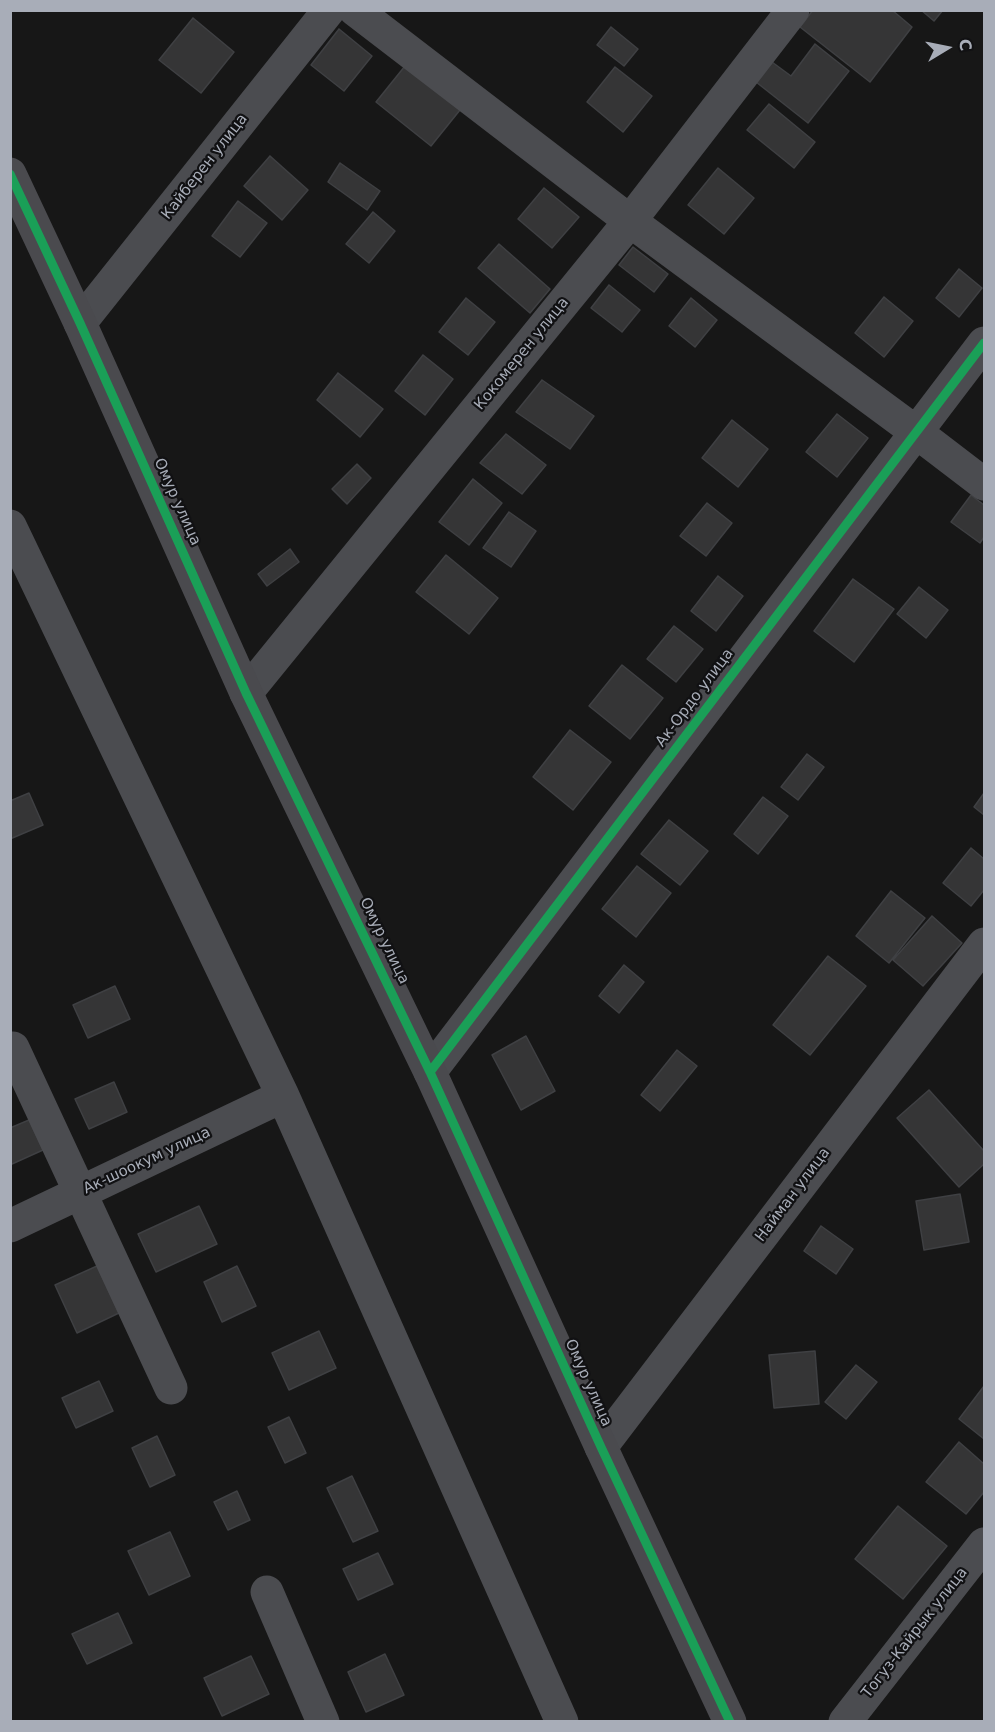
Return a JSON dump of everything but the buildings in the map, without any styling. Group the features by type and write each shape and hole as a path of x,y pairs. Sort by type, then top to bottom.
{"street":[{"name":"Кайберен улица","path":"80,323 329,10"},
{"path":"355,10 630,221 984,484"},
{"name":"Кокомерен улица","path":"246,693 630,221 793,10"},
{"name":"Омур улица","path":"10,174 80,323 246,693 430,1072 601,1447 730,1722"},
{"name":"Ак-Ордо улица","path":"430,1072 984,343"},
{"path":"12,535 283,1096 562,1722"},
{"name":"Найман улица","path":"601,1447 984,944"},
{"path":"13,1048 171,1388"},
{"name":"Ак-шоокум улица","path":"10,1226 283,1096"},
{"name":"Тогуз-Кайрык улица","path":"845,1722 984,1544"},
{"path":"267,1592 323,1722"}],"cycle path":[{"path":"10,174 80,323 246,693 430,1072 601,1447 730,1722"},
{"path":"430,1072 984,343"}]}
